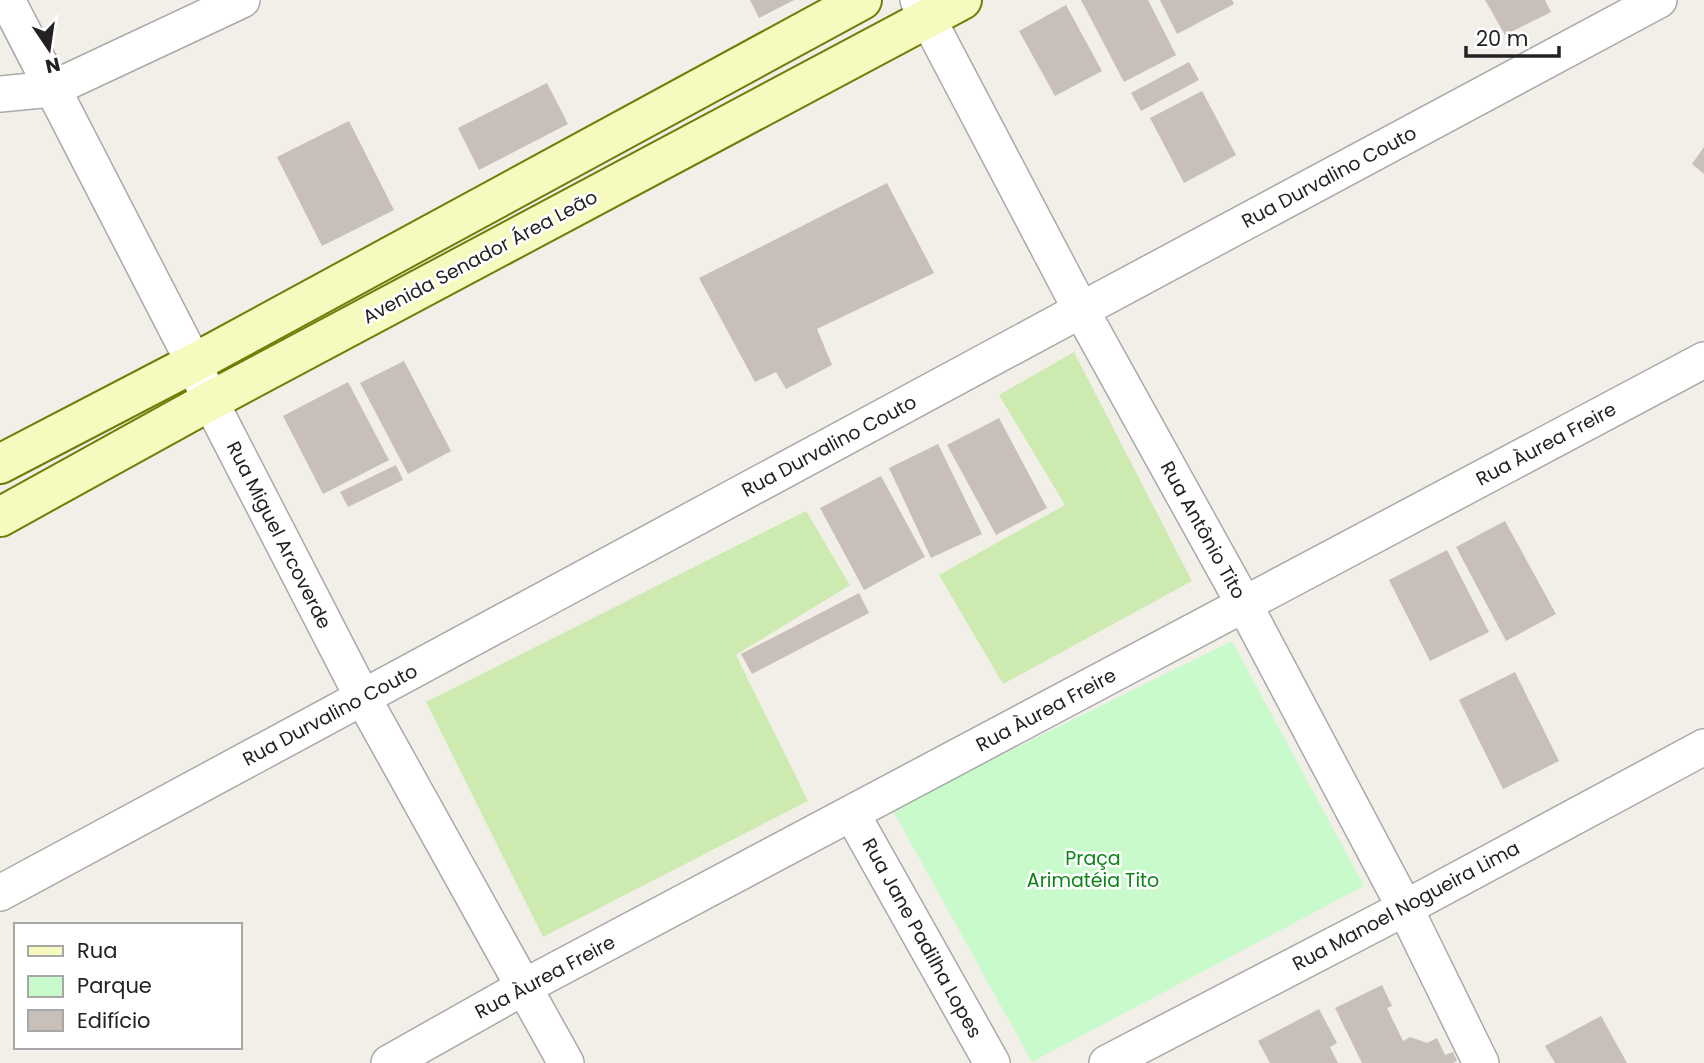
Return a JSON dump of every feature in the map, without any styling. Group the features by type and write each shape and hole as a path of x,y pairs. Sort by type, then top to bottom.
{"street":[{"name":"Rua Miguel Arcoverde","path":"8,0 363,698 566,1063"},
{"path":"0,94 52,89 242,0"},
{"path":"0,464 194,363 862,0"},
{"name":"Avenida Senador Área Leão","path":"0,517 923,9 962,0"},
{"name":"Rua Durvalino Couto","path":"0,893 1660,0"},
{"name":"Rua Antônio Tito","path":"923,9 1081,310 1244,604 1405,908 1481,1063"},
{"name":"Rua Àurea Freire","path":"388,1063 524,987 1704,360"},
{"name":"Rua Manoel Nogueira Lima","path":"1107,1063 1405,908 1704,747"},
{"name":"Rua Jane Padilha Lopes","path":"852,814 992,1063"}],"green space":[{"path":"1074,352 1192,581 1003,684 939,575 1065,505 999,395"},
{"path":"806,511 850,585 736,655 808,801 543,937 426,702"},
{"name":"Praça Arimatéia Tito","path":"1232,641 1364,886 1032,1062 892,809"}],"building":[{"path":"750,0 794,0 759,18"},
{"path":"1081,0 1148,0 1176,55 1124,82"},
{"path":"1160,0 1232,0 1234,4 1177,34"},
{"path":"1485,0 1545,0 1551,12 1505,35"},
{"path":"1066,5 1102,71 1055,96 1019,31"},
{"path":"1189,62 1199,80 1141,111 1131,93"},
{"path":"547,83 568,124 479,170 458,128"},
{"path":"1202,91 1236,155 1184,183 1150,118"},
{"path":"349,121 394,210 322,246 277,157"},
{"path":"1704,147 1704,174 1692,164"},
{"path":"887,183 934,273 817,329 832,365 786,389 776,372 755,382 699,278"},
{"path":"404,361 451,451 408,474 360,383"},
{"path":"348,382 389,460 323,494 283,416"},
{"path":"999,418 1047,508 996,535 947,445"},
{"path":"938,444 982,534 931,558 889,468"},
{"path":"396,465 403,480 348,507 340,492"},
{"path":"881,476 925,557 864,590 820,508"},
{"path":"1505,521 1556,614 1506,641 1456,547"},
{"path":"1447,550 1489,632 1430,661 1389,580"},
{"path":"859,593 869,613 752,674 741,654"},
{"path":"1515,672 1559,761 1503,789 1459,700"},
{"path":"1382,985 1392,1006 1387,1008 1403,1041 1410,1037 1427,1043 1437,1038 1445,1055 1453,1052 1457,1061 1362,1063 1335,1008"},
{"path":"1319,1009 1337,1043 1330,1047 1338,1063 1270,1063 1258,1041"},
{"path":"1601,1016 1627,1063 1555,1063 1545,1046"}]}
